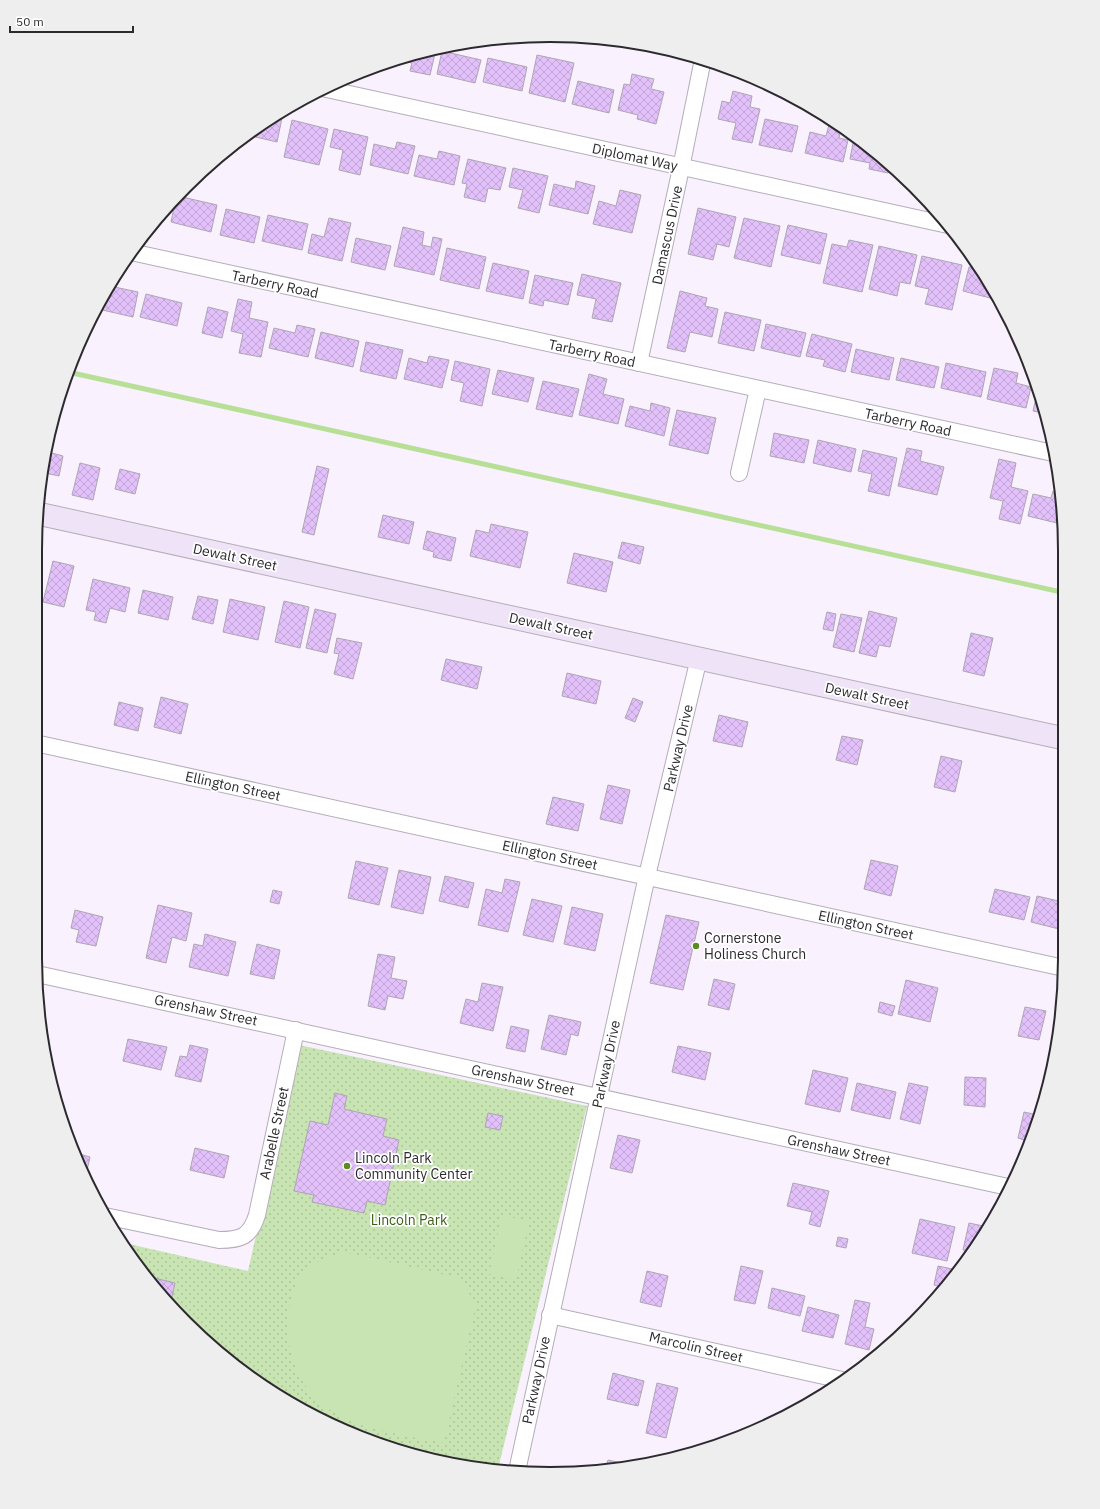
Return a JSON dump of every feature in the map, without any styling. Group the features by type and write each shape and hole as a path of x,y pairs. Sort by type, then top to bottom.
{"street":[{"name":"Damascus Drive","path":"639,363 682,168 702,65"},
{"name":"Diplomat Way","path":"333,91 938,223"},
{"name":"Tarberry Road","path":"138,254 1048,452"},
{"path":"739,473 758,389"},
{"name":"Dewalt Street","path":"43,515 1058,737"},
{"name":"Parkway Drive","path":"518,1466 647,876 699,658"},
{"name":"Ellington Street","path":"42,745 1058,967"},
{"name":"Grenshaw Street","path":"42,975 599,1096 1005,1186"},
{"name":"Arabelle Street","path":"113,1218 219,1240 234,1240 248,1234 254,1225 257,1215 296,1030"},
{"name":"Marcolin Street","path":"550,1315 835,1379"}],"green space":[{"name":"Lincoln Park","path":"299,1045 587,1106 499,1464 451,1457 419,1450 387,1440 325,1415 296,1399 241,1362 215,1341 168,1294 130,1244 248,1271"},
{"path":"502,1216 529,1221 516,1280 489,1274"},
{"path":"344,1252 459,1278 476,1304 444,1443 386,1432 344,1418 321,1403 302,1380 291,1353 288,1338 289,1308 293,1292 297,1282 307,1267"}],"building":[{"path":"449,53 481,60 475,83 437,74 441,54"},
{"path":"537,55 574,63 565,102 529,93"},
{"path":"434,56 430,75 410,71 412,63 409,62"},
{"path":"488,58 527,67 522,91 483,82"},
{"path":"632,74 654,79 651,89 664,92 656,124 637,119 638,115 618,110 624,84 630,85"},
{"path":"578,81 614,90 609,113 572,104"},
{"path":"733,91 752,96 750,107 760,109 752,143 732,139 736,123 718,119 722,101 730,103"},
{"path":"282,119 277,142 255,137"},
{"path":"765,119 798,126 792,152 759,145"},
{"path":"292,120 328,129 319,165 284,157"},
{"path":"829,126 840,134 839,138 848,140 843,162 805,153 810,132 826,136"},
{"path":"334,129 368,137 360,175 339,170 343,150 330,147"},
{"path":"397,142 415,146 408,174 370,165 374,144 395,149"},
{"path":"853,143 885,168 889,171 888,173 869,169 870,163 850,159"},
{"path":"439,151 460,156 454,185 414,176 419,155 437,159"},
{"path":"468,159 506,168 500,190 488,188 485,202 464,197 467,184 462,183"},
{"path":"513,168 548,176 539,213 518,208 523,190 509,187"},
{"path":"576,181 595,186 588,214 549,205 554,184 575,189"},
{"path":"620,190 641,195 632,233 593,224 599,201 616,206"},
{"path":"185,198 217,205 211,232 171,222 174,209"},
{"path":"698,208 736,217 729,247 717,244 713,260 688,254"},
{"path":"226,209 260,217 254,243 220,235"},
{"path":"268,215 308,224 302,250 262,241"},
{"path":"329,218 351,223 342,261 308,253 312,234 324,237"},
{"path":"744,218 780,226 771,267 734,258"},
{"path":"788,225 827,234 820,264 781,255"},
{"path":"403,227 424,232 422,245 431,247 433,237 442,239 434,275 394,266"},
{"path":"356,238 391,246 385,270 351,262"},
{"path":"849,240 873,245 862,292 823,283 832,244 847,247"},
{"path":"879,246 917,255 910,284 900,282 897,296 869,289"},
{"path":"447,248 486,257 479,289 440,280"},
{"path":"922,256 962,265 952,310 925,304 929,289 915,286"},
{"path":"493,263 529,271 523,299 486,291"},
{"path":"969,267 972,268 991,298 963,291"},
{"path":"582,274 621,283 612,322 592,318 596,299 577,295"},
{"path":"535,275 573,283 568,305 544,300 543,306 529,303"},
{"path":"116,287 138,292 133,317 102,310"},
{"path":"680,291 707,298 705,306 718,309 712,337 690,332 685,352 667,348"},
{"path":"146,294 182,303 177,326 140,317"},
{"path":"238,299 252,302 249,318 268,322 261,357 239,353 243,334 231,331"},
{"path":"208,307 228,312 222,338 202,333"},
{"path":"725,312 761,320 754,351 718,343"},
{"path":"766,324 806,333 800,357 761,348"},
{"path":"297,325 315,329 308,357 269,348 274,328 295,333"},
{"path":"321,332 359,341 353,367 315,358"},
{"path":"812,334 852,344 845,372 823,366 825,360 806,356"},
{"path":"366,342 403,350 396,379 360,371"},
{"path":"856,349 894,358 889,380 851,372"},
{"path":"429,356 449,360 442,388 404,379 409,358 427,363"},
{"path":"901,358 939,367 934,388 896,380"},
{"path":"455,361 490,369 482,406 460,401 464,383 451,380"},
{"path":"946,363 986,372 981,397 941,388"},
{"path":"994,368 1018,373 1016,383 1031,387 1026,408 987,399"},
{"path":"498,370 534,378 528,402 492,394"},
{"path":"589,374 607,379 603,394 624,399 618,424 579,415"},
{"path":"543,381 579,389 572,417 536,409"},
{"path":"1035,401 1039,412 1033,411"},
{"path":"651,403 670,408 664,436 625,426 630,406 650,411"},
{"path":"677,410 716,418 708,454 669,445"},
{"path":"774,433 809,440 804,463 770,456"},
{"path":"818,440 856,449 851,472 813,463"},
{"path":"907,448 922,451 920,461 944,467 937,495 898,486"},
{"path":"863,450 897,458 889,496 868,491 872,474 858,471"},
{"path":"52,453 63,456 59,476 48,474"},
{"path":"999,459 1016,463 1011,487 1028,491 1020,524 999,519 1003,501 990,498"},
{"path":"80,463 100,468 93,500 72,495"},
{"path":"317,466 329,469 314,535 302,532"},
{"path":"120,469 140,474 135,494 115,489"},
{"path":"1053,491 1055,491 1057,523 1028,516 1033,494 1051,498"},
{"path":"383,515 414,522 409,544 378,537"},
{"path":"491,524 528,532 520,568 470,556 476,530 489,533"},
{"path":"427,531 456,538 451,561 433,557 434,552 423,549"},
{"path":"622,542 644,547 640,564 618,558"},
{"path":"574,553 613,562 606,592 567,583"},
{"path":"53,561 74,566 64,607 43,602"},
{"path":"93,579 130,588 125,612 110,608 106,623 94,620 96,612 86,610"},
{"path":"143,590 173,597 168,620 138,613"},
{"path":"198,596 218,600 213,624 192,619"},
{"path":"230,599 265,607 258,640 223,632"},
{"path":"284,601 309,607 300,648 275,642"},
{"path":"315,609 336,614 327,653 306,648"},
{"path":"869,611 897,618 890,647 879,645 876,657 859,653"},
{"path":"827,612 836,614 833,631 823,629"},
{"path":"841,614 862,618 854,652 833,647"},
{"path":"971,633 993,638 984,676 963,671"},
{"path":"337,638 362,643 353,679 334,674 339,654 334,653"},
{"path":"446,659 482,667 477,689 441,680"},
{"path":"567,673 601,681 596,704 562,696"},
{"path":"161,697 188,704 181,734 154,727"},
{"path":"633,698 643,702 635,722 625,718"},
{"path":"119,702 143,708 138,731 114,725"},
{"path":"719,715 748,722 742,747 713,741"},
{"path":"842,736 863,740 857,765 836,760"},
{"path":"941,756 962,761 955,792 934,787"},
{"path":"608,785 630,790 622,824 600,819"},
{"path":"553,797 584,804 578,831 546,824"},
{"path":"871,860 898,866 891,896 864,889"},
{"path":"356,861 388,868 379,905 348,898"},
{"path":"399,870 431,877 423,914 391,907"},
{"path":"445,876 474,883 468,908 439,901"},
{"path":"505,879 520,882 508,932 478,925 486,889 502,893"},
{"path":"995,889 1030,897 1024,920 989,912"},
{"path":"273,890 282,892 279,904 270,902"},
{"path":"1037,896 1058,901 1058,929 1031,922"},
{"path":"532,899 562,906 553,942 523,935"},
{"path":"158,905 192,913 186,941 172,937 166,963 146,958"},
{"path":"572,907 603,914 595,951 564,944"},
{"path":"75,910 103,917 96,946 76,942 79,930 71,928"},
{"path":"666,915 699,922 683,990 650,983"},
{"path":"205,934 236,942 228,976 189,967 194,944 203,946"},
{"path":"257,944 280,950 274,979 250,974"},
{"path":"378,954 395,957 391,978 407,981 403,999 388,996 385,1010 368,1006"},
{"path":"714,979 735,984 729,1010 708,1005"},
{"path":"906,980 938,988 930,1022 898,1014"},
{"path":"482,983 503,987 493,1031 460,1023 466,999 478,1002"},
{"path":"880,1002 895,1006 892,1016 878,1012"},
{"path":"1025,1007 1046,1011 1039,1040 1018,1036"},
{"path":"549,1015 581,1022 578,1036 571,1034 566,1055 541,1049"},
{"path":"511,1026 529,1030 525,1052 506,1048"},
{"path":"128,1039 167,1047 161,1070 123,1061"},
{"path":"190,1045 208,1049 201,1082 175,1076 180,1056 187,1057"},
{"path":"678,1046 711,1053 705,1080 672,1072"},
{"path":"813,1070 848,1078 840,1112 805,1104"},
{"path":"965,1077 986,1078 985,1107 964,1105"},
{"path":"857,1083 896,1092 890,1119 851,1110"},
{"path":"909,1083 928,1087 920,1124 900,1119"},
{"name":"Lincoln Park Community Center","path":"335,1093 347,1096 344,1109 387,1119 383,1136 399,1140 385,1205 367,1201 364,1213 312,1202 314,1195 294,1191 310,1121 328,1125"},
{"path":"1024,1112 1033,1114 1024,1140 1018,1138"},
{"path":"488,1113 503,1116 500,1130 485,1127"},
{"path":"618,1135 640,1140 632,1173 610,1168"},
{"path":"195,1148 229,1156 224,1178 190,1170"},
{"path":"82,1155 90,1157 87,1168"},
{"path":"793,1183 829,1191 820,1227 809,1224 812,1212 787,1206"},
{"path":"920,1219 955,1227 947,1261 912,1253"},
{"path":"969,1223 982,1226 965,1250 963,1250"},
{"path":"838,1237 848,1239 846,1248 836,1246"},
{"path":"741,1266 763,1271 755,1304 734,1300"},
{"path":"938,1266 952,1269 938,1286 934,1285"},
{"path":"647,1271 668,1276 661,1307 640,1302"},
{"path":"155,1278 175,1283 172,1298"},
{"path":"772,1288 805,1296 800,1316 768,1308"},
{"path":"855,1300 870,1303 865,1327 874,1329 869,1350 845,1344"},
{"path":"808,1307 839,1315 833,1338 802,1331"},
{"path":"613,1373 644,1381 638,1406 607,1399"},
{"path":"657,1383 678,1388 666,1438 646,1433"},
{"path":"608,1460 619,1462 616,1463 607,1464"}],"waterway":[{"path":"74,373 1058,591"}],"place":[{"name":"Cornerstone Holiness Church","path":"696,946"},
{"name":"Lincoln Park Community Center","path":"347,1166"}]}
